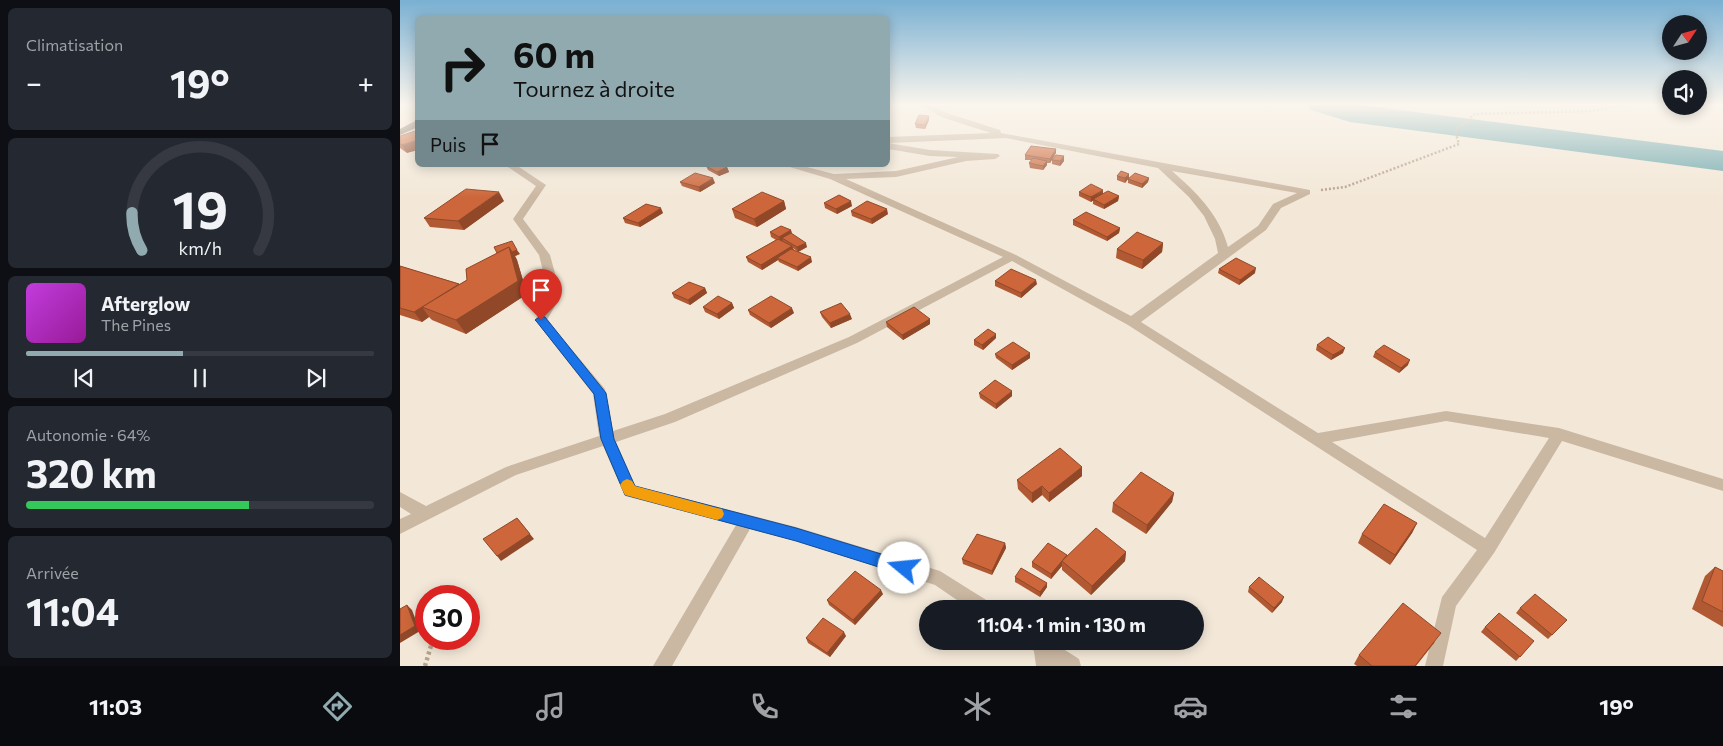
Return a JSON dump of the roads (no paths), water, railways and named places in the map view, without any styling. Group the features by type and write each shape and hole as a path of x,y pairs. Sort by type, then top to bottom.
{"street":[{"path":"890,140 1004,135"},
{"path":"1006,135 1161,166 1307,192 1277,206 1262,228 1132,322"},
{"path":"833,177 896,174 966,158 995,156 930,153 890,146"},
{"path":"1161,166 1208,211 1220,233 1224,254"},
{"path":"513,167 541,185 518,219 544,255 555,295 541,320 600,393 607,439 630,491 796,534 940,579 972,600"},
{"path":"796,167 833,177 1012,257 1132,322 1488,548"},
{"path":"400,527 511,471 670,418 852,340 1012,257"},
{"path":"1316,438 1446,416 1559,434 1723,485"},
{"path":"1434,666 1448,603 1488,548 1559,434"},
{"path":"400,499 424,514"},
{"path":"662,666 746,522"},
{"path":"1041,650 1045,666"},
{"path":"1048,650 1072,666"}],"waterway":[{"path":"1522,135 1723,161"}]}
